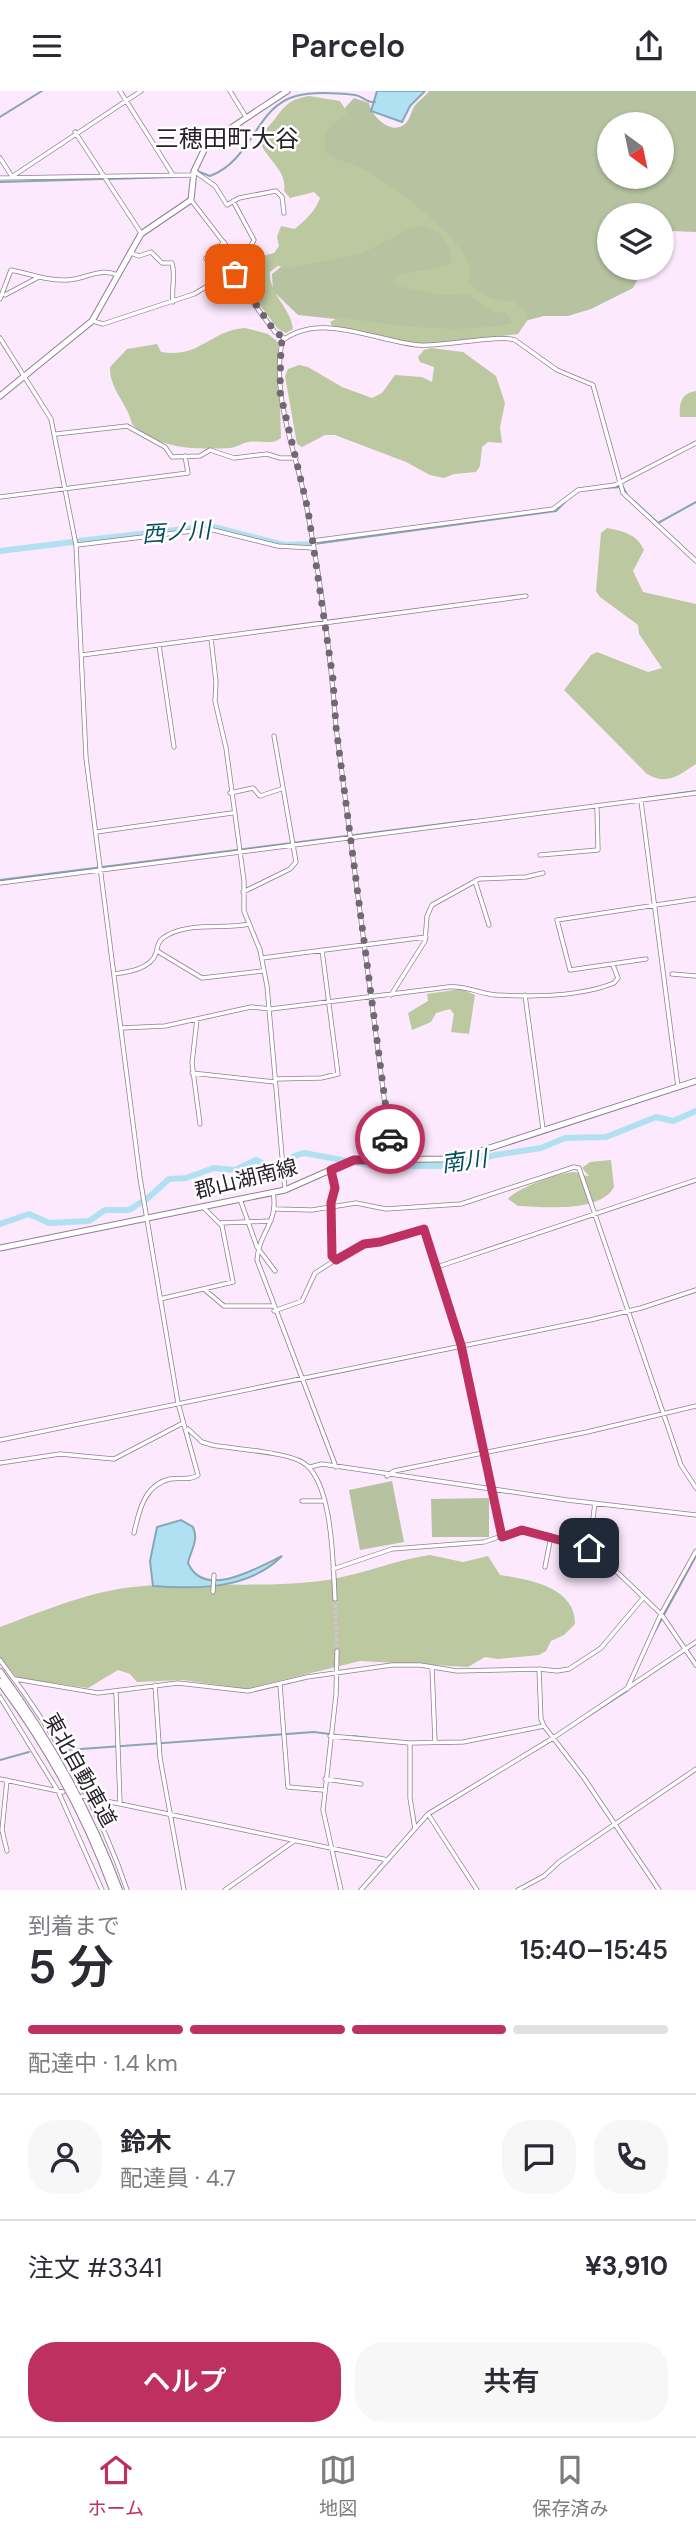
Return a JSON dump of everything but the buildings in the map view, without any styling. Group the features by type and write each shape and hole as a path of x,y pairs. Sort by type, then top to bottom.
{"highway":[{"name":"東北自動車道","path":"0,1672 65,1772 88,1816 119,1890"},
{"name":"東北自動車道","path":"0,1682 60,1774 106,1873 111,1890"}],"main road":[{"path":"0,396 92,321 141,234 191,200 193,173 207,144 286,91"},
{"name":"郡山湖南線","path":"0,1248 285,1189 354,1160 459,1157 696,1081"}],"street":[{"path":"120,91 173,175"},
{"path":"10,176 141,91"},
{"path":"230,91 247,117"},
{"path":"75,132 141,234"},
{"path":"0,158 10,176"},
{"path":"0,178 193,173 215,186 227,205 233,201 276,191 282,197 284,212"},
{"path":"191,200 224,242 239,284 275,332 285,338"},
{"path":"92,321 103,324 173,302 194,294 235,271 244,262 254,240 233,201"},
{"path":"216,280 206,258 224,242"},
{"path":"130,253 139,256 151,252 162,263 172,263 173,302"},
{"path":"2,297 11,270 37,278 69,280 101,271 118,275"},
{"path":"2,297 37,278"},
{"path":"393,1160 333,679 313,545 279,385 281,344 285,338 319,326 394,343 419,345 512,339 557,370 595,387 620,482 631,503 696,561"},
{"path":"0,338 45,407 56,434 76,545 86,758 145,1218 178,1403 198,1475 165,1481 150,1491 139,1508 134,1533"},
{"path":"56,434 127,426 165,447 172,457 200,456 210,450 233,457 267,454 279,458 296,458"},
{"path":"76,545 209,529 278,546 313,545 553,509 578,490 620,482 696,443"},
{"path":"0,497 188,473 185,456"},
{"path":"82,655 526,596"},
{"path":"211,638 216,682 215,701 226,747 232,813 239,852 242,902 261,958 268,1009 285,1189"},
{"path":"159,645 174,747"},
{"path":"243,892 296,865 274,736"},
{"path":"230,793 253,788 260,796 281,789"},
{"path":"0,883 597,808 696,793"},
{"path":"641,800 678,1087"},
{"path":"540,855 598,850 597,808"},
{"path":"96,832 232,813"},
{"path":"391,995 426,937 430,907 475,881 543,873"},
{"path":"475,881 489,925"},
{"path":"646,959 569,969 557,920 696,899"},
{"path":"114,974 140,968 152,961 164,937 187,930 249,925"},
{"path":"261,958 426,937"},
{"path":"192,1073 275,1080 338,1075 322,950"},
{"path":"157,951 202,978 262,971"},
{"path":"121,1028 154,1028 251,1007 268,1009 458,986 495,995 559,994 608,986 617,980 613,965"},
{"path":"672,974 696,976"},
{"path":"525,994 543,1132"},
{"path":"197,1019 192,1073 200,1124"},
{"path":"276,1209 312,1210 356,1203 386,1209 461,1204 576,1167 582,1171 597,1213 681,1465 696,1488"},
{"path":"331,1170 335,1188 331,1206 331,1253 336,1260"},
{"path":"437,1266 696,1180"},
{"path":"272,1192 276,1209 259,1249 257,1261 300,1379 336,1467"},
{"path":"240,1199 259,1249 275,1271"},
{"path":"160,1299 233,1281 220,1223 202,1207"},
{"path":"220,1223 249,1224 271,1221"},
{"path":"205,1290 224,1306 273,1308 302,1301 313,1276 336,1260 364,1244 424,1229 461,1345 502,1537"},
{"path":"0,1440 629,1311 696,1290"},
{"path":"387,1476 394,1471 696,1406"},
{"path":"0,1463 69,1454 84,1459 114,1459 183,1423"},
{"path":"183,1423 193,1435 212,1445 299,1460 310,1467 320,1482 325,1501 335,1598"},
{"path":"310,1467 318,1464 387,1476 696,1515"},
{"path":"690,1479 696,1474"},
{"path":"302,1501 325,1501"},
{"path":"589,1548 595,1503"},
{"path":"333,1569 392,1549 484,1542 522,1530 551,1537 589,1548 660,1614 696,1665"},
{"path":"545,1567 551,1537"},
{"path":"627,1689 660,1614 696,1551"},
{"path":"214,1575 214,1592"},
{"path":"15,1679 98,1693 178,1683 248,1691 307,1677 391,1665 495,1672 539,1669 549,1672 569,1669 598,1650 643,1598"},
{"path":"361,1890 428,1814 553,1738 696,1642"},
{"path":"337,1651 338,1673 323,1790 323,1810 341,1890"},
{"path":"0,1660 40,1714 89,1797 127,1890"},
{"path":"432,1668 435,1743"},
{"path":"539,1669 541,1719 544,1726 615,1823 659,1890"},
{"path":"155,1685 160,1758 184,1890"},
{"path":"280,1685 288,1787 323,1790"},
{"path":"116,1692 120,1803"},
{"path":"0,1697 60,1791 102,1890"},
{"path":"330,1736 410,1743 463,1742 544,1726"},
{"path":"410,1743 410,1798 415,1829"},
{"path":"518,1890 544,1876 615,1823 696,1769"},
{"path":"0,1779 60,1791"},
{"path":"325,1779 351,1780 361,1784"},
{"path":"6,1851 1,1830 7,1780"},
{"path":"82,1796 388,1860"},
{"path":"428,1814 477,1890"},
{"path":"225,1890 294,1841"},
{"path":"366,1884 370,1890"}],"green space":[{"path":"429,91 696,91 696,232 674,231 674,203 597,203 597,280 637,280 633,288 591,309 568,316 544,316 474,334 298,315 273,291 272,274 287,262 311,260 331,161 323,150 320,135 354,98 369,103 378,119 395,128 409,120 414,107"},
{"path":"309,96 340,101 347,112 329,127 325,136 326,153 373,175 425,213 442,229 466,259 470,273 468,282 494,299 513,301 528,314 527,321 518,334 440,344 410,343 332,326 330,322 340,317 448,329 512,323 505,312 494,313 469,294 439,295 398,286 394,282 394,278 401,275 451,264 450,251 445,240 436,231 424,226 409,229 361,254 289,268 278,266 270,272 270,280 293,329 286,333 278,329 240,279 238,271 248,260 274,253 279,246 277,237 281,226 295,229 318,203 320,198 314,192 290,198 284,191 282,175 264,150 259,135 286,106 299,98"},
{"path":"245,328 268,334 278,342 281,438 270,442 249,442 232,448 191,448 152,439 132,424 110,375 110,367 127,349 157,344 161,352 174,353 195,348 233,330"},
{"path":"431,348 463,352 496,376 505,403 500,427 502,443 488,442 482,447 480,466 476,472 444,478 430,475 406,462 335,435 325,435 302,447 297,444 285,376 288,369 299,365 308,367 342,387 372,398 382,393 395,375 422,377 432,382 434,367 420,362 418,357 424,350"},
{"path":"696,391 696,417 680,417 682,400 687,394"},
{"path":"607,528 629,534 638,540 644,550 633,571 643,592 696,604 696,764 673,778 661,779 647,774 564,690 591,655 597,652 648,672 662,668 639,634 638,625 600,597 596,591 601,533"},
{"path":"461,989 475,995 469,1034 451,1032 454,1014 450,1009 436,1013 431,1022 412,1030 408,1013 428,1001 427,994"},
{"path":"611,1160 614,1187 597,1201 571,1207 542,1207 518,1206 508,1199 529,1186 559,1175 574,1172 589,1176 582,1168 590,1162"},
{"path":"392,1481 404,1542 360,1550 349,1490"},
{"path":"489,1498 489,1537 432,1537 431,1499"},
{"path":"430,1555 463,1562 488,1556 500,1575 524,1579 559,1593 568,1601 575,1624 564,1635 551,1641 546,1651 539,1655 498,1659 485,1657 468,1667 360,1661 246,1689 183,1680 137,1682 130,1674 118,1670 88,1688 17,1678 0,1657 0,1627 99,1593 155,1585 311,1582"}],"water":[{"path":"377,91 425,91 410,106 402,122 371,111"},
{"path":"181,1520 193,1527 195,1532 188,1563 196,1574 206,1579 232,1578 282,1556 254,1575 221,1585 153,1586 150,1561 157,1527"}],"waterway":[{"path":"0,117 42,91"},
{"path":"197,171 210,176 224,169 236,159 272,111 296,96 341,94 375,102"},
{"path":"108,179 173,177"},
{"path":"0,182 103,179"},
{"path":"603,488 623,487 627,495"},
{"path":"314,544 556,511 566,501"},
{"path":"634,501 658,523 696,502"},
{"name":"西ノ川","path":"79,541 210,526 284,545 314,544"},
{"name":"西ノ川","path":"0,551 73,542"},
{"path":"631,800 696,791"},
{"path":"0,880 473,820"},
{"name":"南川","path":"0,1224 29,1214 49,1223 89,1221 105,1210 129,1210 148,1198 169,1179 186,1178 214,1168 235,1170 256,1160 275,1168 304,1153 374,1166 454,1166 495,1155 541,1148 565,1138 606,1137 656,1117 673,1121 696,1111"},
{"path":"653,1635 696,1556"},
{"path":"556,1737 627,1691"},
{"path":"67,1750 314,1732 337,1735"},
{"path":"353,1736 369,1738"},
{"path":"0,1760 29,1752"}],"tunnel":[{"path":"335,1599 337,1651"}],"way so far":[{"path":"235,274 239,284 275,332 285,338 281,344 280,392 308,510 327,652 332,671 336,727 390,1139"}],"district":[{"name":"三穂田町大谷","path":"227,138"}],"route":[{"path":"390,1139 393,1160 354,1160 331,1170 335,1188 331,1203 332,1256 336,1260 364,1244 424,1229 461,1345 502,1537 522,1530 589,1548"}]}
